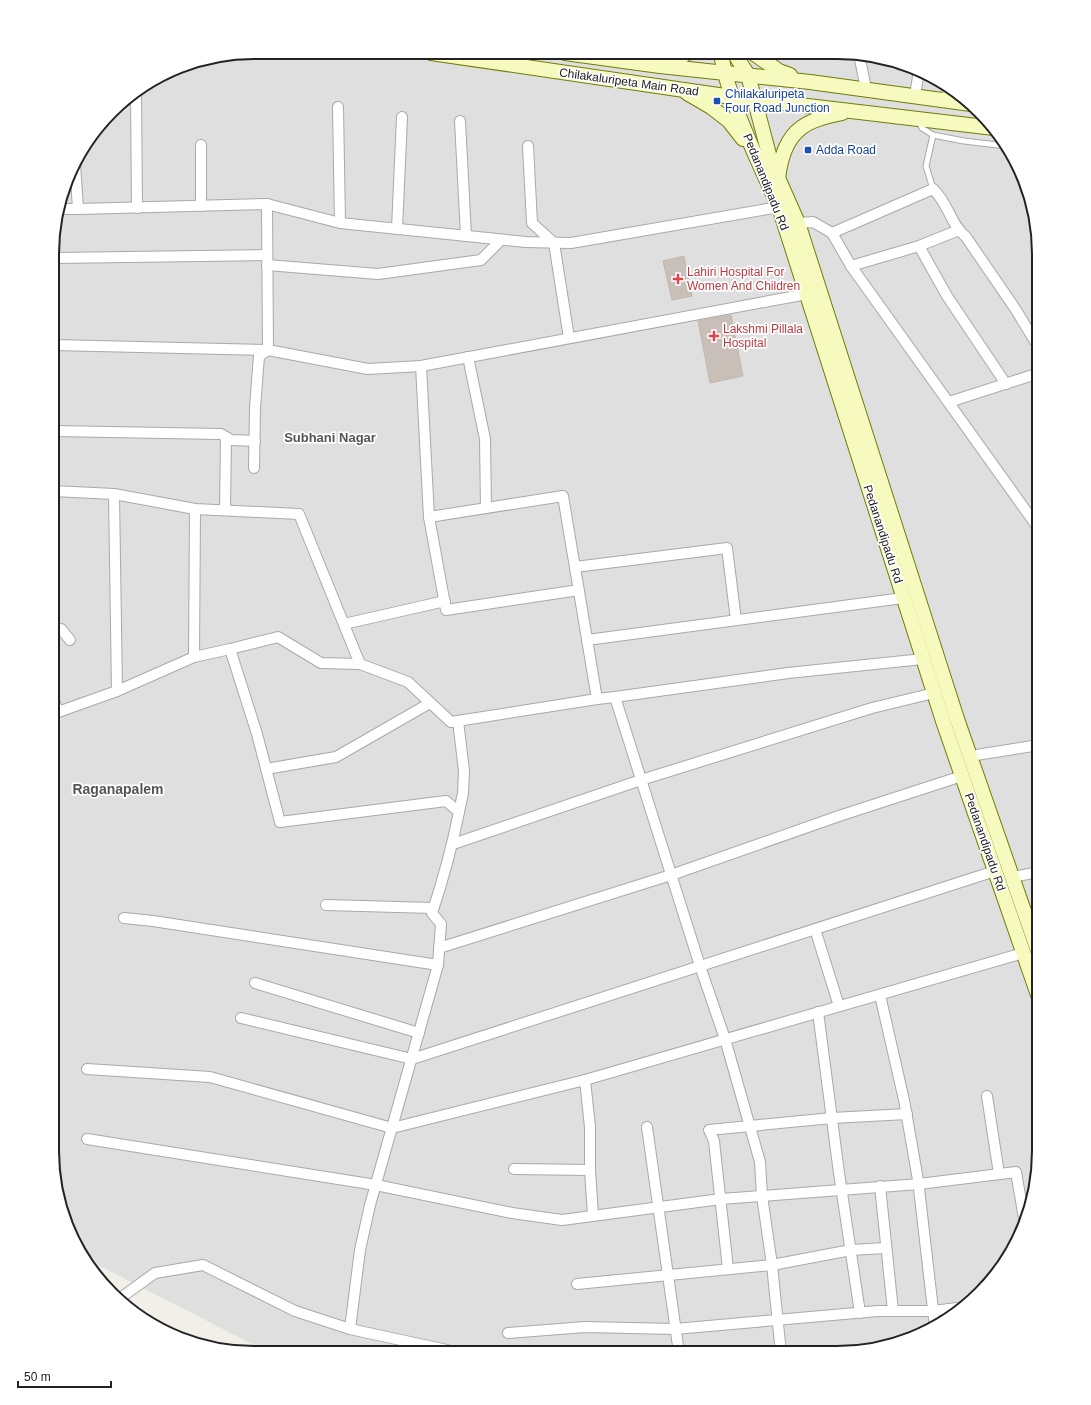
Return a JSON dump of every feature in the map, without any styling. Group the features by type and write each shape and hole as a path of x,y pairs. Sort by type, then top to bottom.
{"main road":[{"name":"Chilakaluripeta Main Road","path":"477,59 732,97 754,98 848,111 986,127"},
{"name":"Chilakaluripeta Main Road","path":"609,59 810,82 961,103"},
{"path":"660,66 674,62 678,59"},
{"name":"Pedanandipadu Rd","path":"722,59 724,72 732,97 752,150 779,207 934,693 1032,978"},
{"name":"Pedanandipadu Rd","path":"738,59 748,75 771,162 798,223 970,756 1032,934"},
{"path":"762,59 779,71 810,82"},
{"path":"682,90 711,107 729,122 752,150"},
{"path":"778,179 780,164 791,139 801,128 819,119 848,111"}],"street":[{"path":"659,59 674,62"},
{"path":"860,61 866,89"},
{"path":"918,97 919,77"},
{"path":"136,98 137,208"},
{"path":"338,107 340,223"},
{"path":"397,229 402,117"},
{"path":"460,121 466,236"},
{"path":"200,145 201,206"},
{"path":"528,146 532,223 554,243 569,338"},
{"path":"76,175 78,209"},
{"path":"832,233 933,190 941,197 959,230 966,237 1016,310 1032,336"},
{"path":"267,204 268,350"},
{"path":"65,209 267,204 340,223 501,240 571,243 779,207"},
{"path":"798,223 813,222 832,233 851,266 1032,519"},
{"path":"851,266 919,246 959,230"},
{"path":"59,258 267,260 378,274 481,260 501,240"},
{"path":"919,246 947,296 1006,384"},
{"path":"59,345 268,350 368,369 421,366 807,294"},
{"path":"254,468 259,356 268,350"},
{"path":"468,357 485,439 486,508"},
{"path":"421,366 429,517 446,610 579,590"},
{"path":"949,402 1032,375"},
{"path":"59,431 221,434 231,440 255,441"},
{"path":"225,510 226,438"},
{"path":"59,491 114,494 195,509 299,514 360,664"},
{"path":"114,494 117,691"},
{"path":"429,517 563,496 597,699"},
{"path":"194,657 195,509"},
{"path":"575,567 727,548 736,620"},
{"path":"587,640 904,598"},
{"path":"344,624 445,601"},
{"path":"59,630 61,629 70,640"},
{"path":"59,714 194,657 278,637 321,663 360,664 408,682 451,722 597,699 788,673 923,658"},
{"path":"230,649 257,734 280,822 446,801 459,812"},
{"path":"453,844 641,780 872,708 934,693"},
{"path":"616,697 700,966 725,1039 760,1162 762,1196 772,1265 780,1346"},
{"path":"266,769 336,757 430,703"},
{"path":"350,1329 360,1250 376,1185 438,965 441,924 432,913 453,844 463,793 464,771 458,721"},
{"path":"970,756 1032,746"},
{"path":"439,948 671,875 839,816 962,776"},
{"path":"242,1018 412,1058 995,871"},
{"path":"1012,877 1032,873"},
{"path":"326,905 433,908"},
{"path":"124,918 153,921 438,965"},
{"path":"815,929 839,1006"},
{"path":"87,1069 210,1077 392,1128 585,1080 1023,953"},
{"path":"255,983 419,1033"},
{"path":"880,995 907,1114 919,1184 934,1320"},
{"path":"818,1012 841,1189 860,1313"},
{"path":"585,1080 590,1127 590,1170 593,1216"},
{"path":"987,1096 999,1174"},
{"path":"728,1269 714,1141 709,1130 832,1118 907,1114"},
{"path":"647,1127 678,1346"},
{"path":"87,1139 376,1185 512,1213 562,1220 721,1199 919,1184 1016,1172 1022,1213"},
{"path":"514,1169 590,1170"},
{"path":"880,1186 893,1311"},
{"path":"577,1284 772,1265 851,1250 886,1248"},
{"path":"123,1296 155,1273 203,1265 295,1311 350,1329 428,1346"},
{"path":"508,1333 585,1328 675,1329 860,1313 933,1311 952,1309"}],"lane":[{"path":"918,97 935,98 949,94"},
{"path":"918,119 922,128 933,135 964,141 999,145"},
{"path":"933,135 926,166 933,190"}],"shaded area":[{"path":"241,59 850,59 900,69 935,85 966,107 984,125 1006,156 1022,191 1032,241 1032,1164 1022,1214 1006,1249 984,1280 966,1298 935,1320 900,1336 850,1346 256,1346 94,1263 85,1249 69,1214 59,1164 59,241 69,191 85,156 107,125 125,107 156,85 191,69"}],"building":[{"path":"684,256 692,296 672,300 663,261"},
{"path":"731,315 743,376 710,383 698,321"}],"place":[{"name":"Chilakaluripeta Four Road Junction","path":"717,101"},
{"name":"Adda Road","path":"808,150"},
{"name":"Lahiri Hospital For Women And Children","path":"678,279"},
{"name":"Lakshmi Pillala Hospital","path":"714,336"}],"district":[{"name":"Subhani Nagar","path":"330,437"},
{"name":"Raganapalem","path":"118,789"}]}
